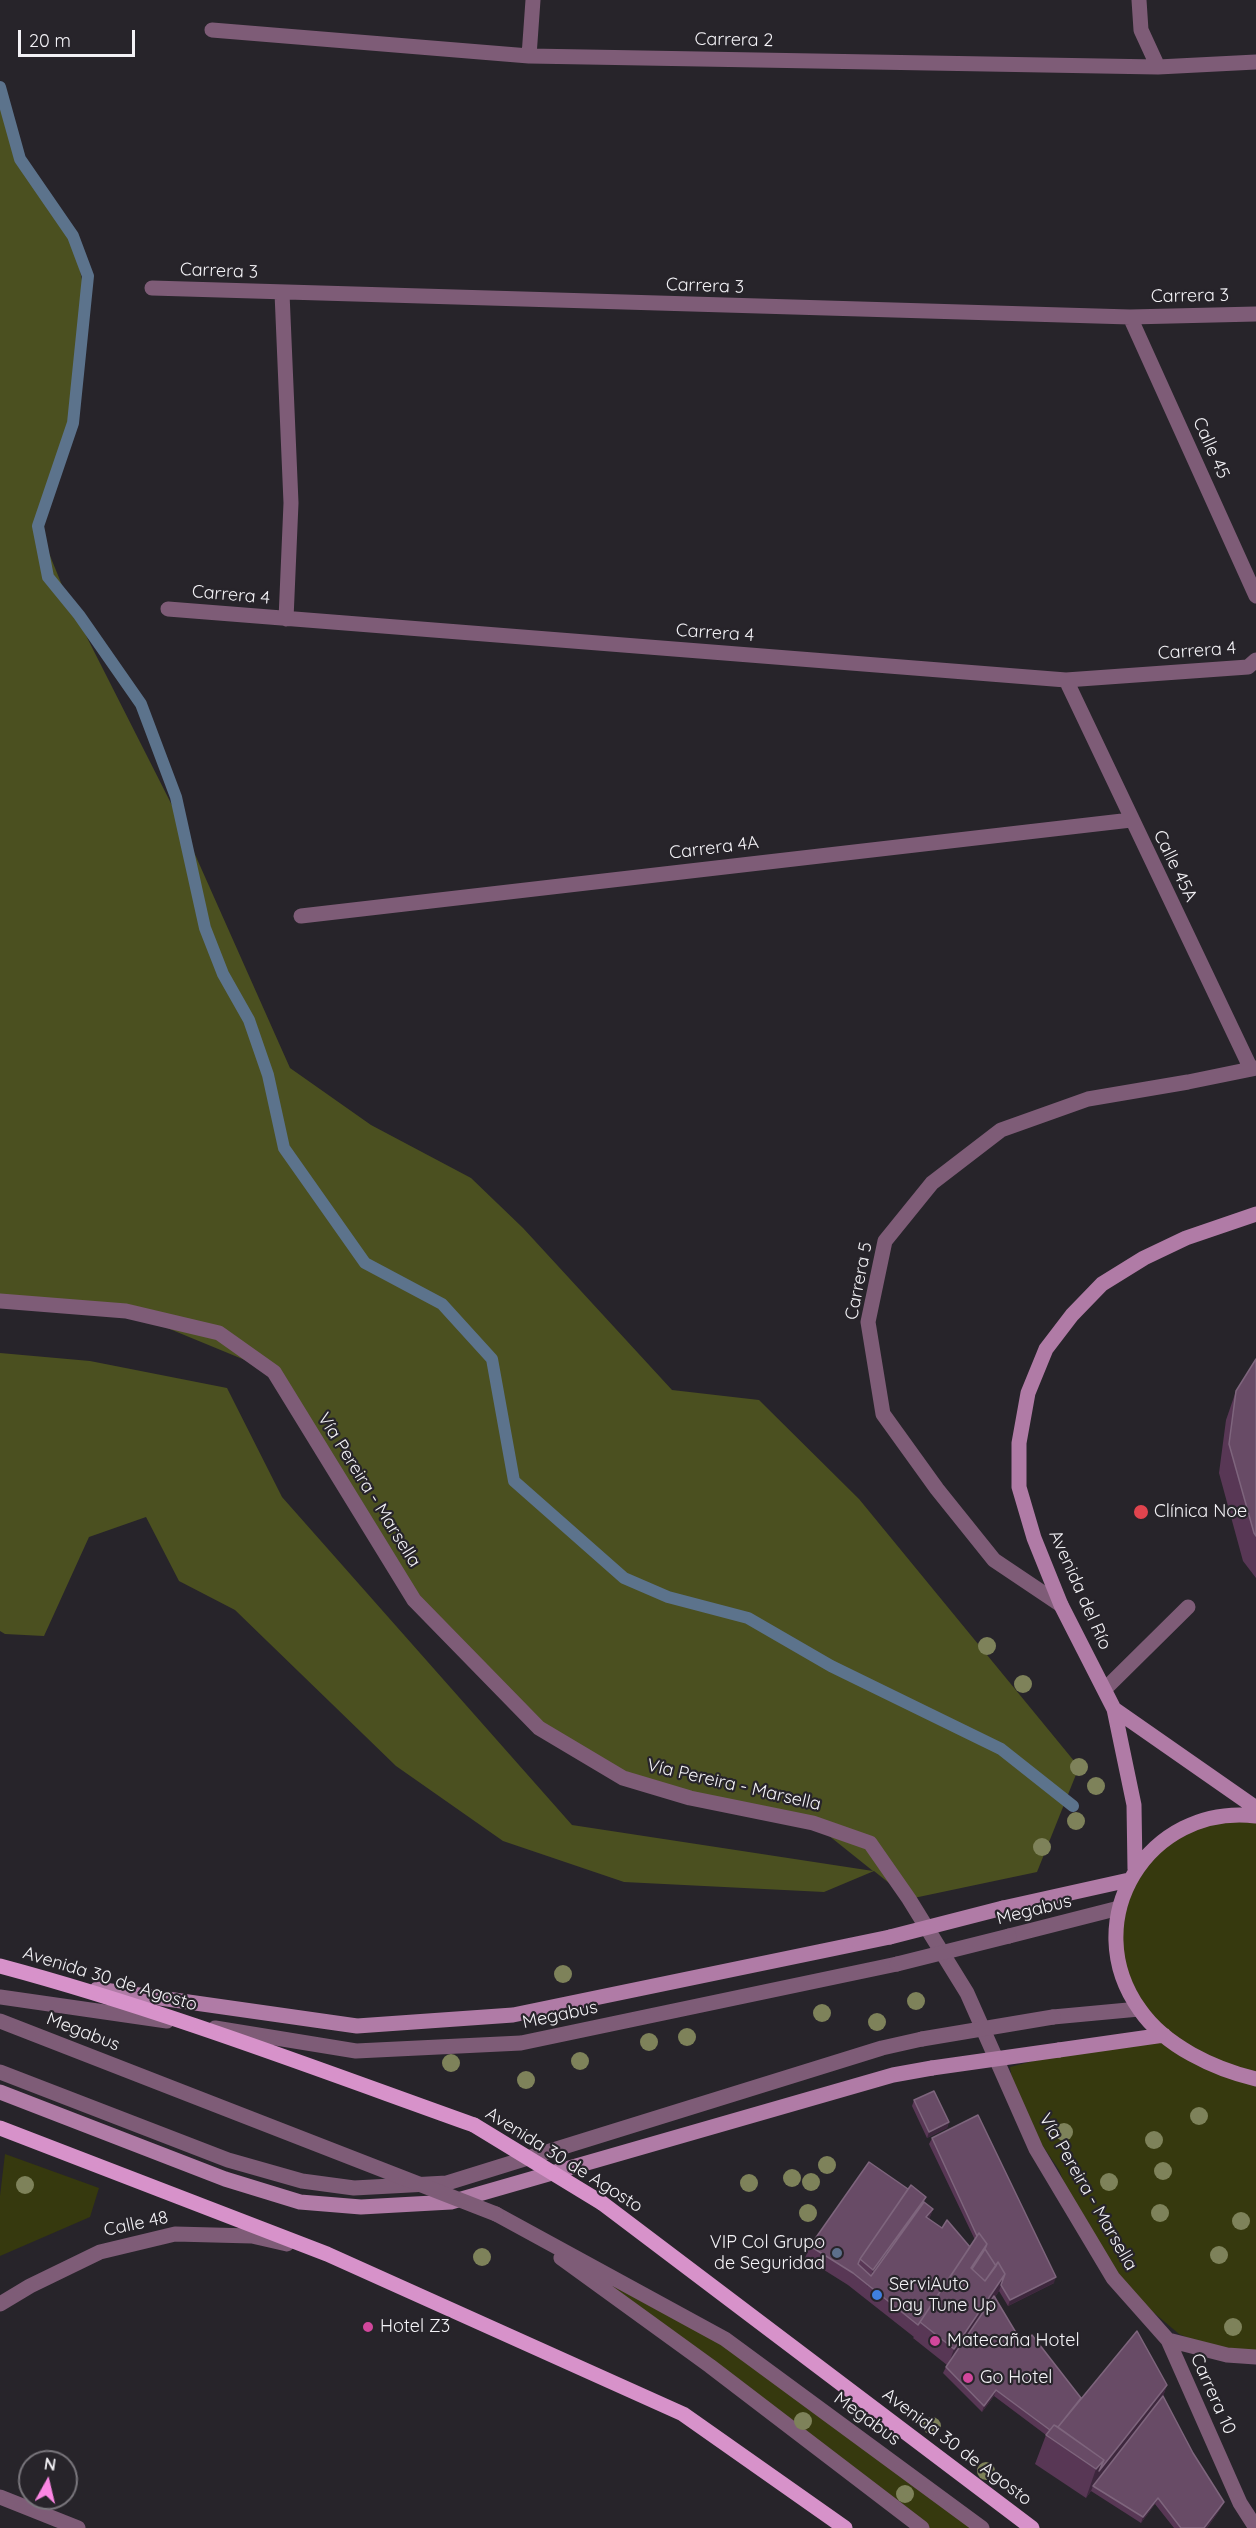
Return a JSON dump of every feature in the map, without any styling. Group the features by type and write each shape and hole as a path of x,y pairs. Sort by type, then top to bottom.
{"main road":[{"name":"Avenida del Río","path":"1132,1875 1134,1805 1114,1709 1061,1605 1034,1538 1019,1487 1019,1443 1028,1393 1046,1348 1072,1315 1111,1279 1144,1258 1186,1238 1256,1214"},
{"path":"1114,1709 1256,1808"},
{"path":"1256,1816 1242,1814 1214,1817 1187,1826 1167,1837 1150,1852 1132,1875 1119,1908 1116,1934 1118,1961 1126,1985 1139,2009 1164,2036 1220,2067 1256,2079"},
{"path":"78,1986 357,2026 513,2015 890,1937 1132,1875"},
{"name":"Avenida 30 de Agosto","path":"0,1966 78,1986 192,2024 474,2125 602,2203 1032,2528"},
{"path":"0,2092 225,2179 300,2202 361,2207 451,2202 893,2075 1164,2036"},
{"path":"0,2128 327,2254 683,2414 846,2528"}],"street":[{"path":"529,56 533,0"},
{"path":"1139,0 1141,30 1158,67"},
{"name":"Carrera 2","path":"212,30 529,56 1158,67 1256,62"},
{"name":"Carrera 3","path":"152,288 1130,317 1256,314"},
{"path":"282,293 291,503 286,619"},
{"name":"Calle 45","path":"1130,317 1256,596"},
{"name":"Carrera 4","path":"168,609 1066,680 1248,667 1256,660"},
{"name":"Calle 45A","path":"1066,680 1131,820 1254,1068"},
{"name":"Carrera 4A","path":"301,916 1131,820"},
{"name":"Carrera 5","path":"1061,1605 994,1560 937,1490 882,1414 868,1322 885,1241 932,1183 1001,1130 1088,1099 1254,1068"},
{"name":"Vía Pereira - Marsella","path":"0,1301 126,1311 219,1333 274,1372 414,1600 539,1728 623,1778 690,1798 813,1823 870,1843 909,1899 967,1993 1036,2149 1113,2278 1168,2340"},
{"path":"1105,1689 1188,1607"},
{"name":"Megabus","path":"0,1997 356,2050 522,2043 897,1964 1119,1908"},
{"path":"0,2072 228,2160 302,2181 354,2188 447,2183 882,2048 1053,2017 1139,2009"},
{"name":"Megabus","path":"0,2021 502,2216 725,2339 982,2528"},
{"name":"Megabus","path":"502,2216 710,2366 922,2528"},
{"name":"Calle 48","path":"0,2304 30,2286 100,2252 174,2234 252,2235 327,2254"},
{"path":"1168,2340 1227,2355 1256,2357"},
{"name":"Carrera 10","path":"1168,2340 1240,2503 1256,2528"},
{"path":"0,2497 78,2528"}],"green space":[{"path":"0,103 32,177 73,236 86,300 73,423 38,526 68,600 181,823 290,1068 371,1125 471,1178 523,1228 672,1390 759,1400 859,1499 1079,1767 1037,1872 909,1899 874,1871 824,1892 624,1882 503,1841 396,1766 235,1610 179,1581 146,1517 89,1537 44,1636 5,1634 0,1631 0,1353 90,1361 227,1388 282,1497 572,1825 873,1871 813,1823 645,1785 519,1708 414,1600 274,1372 126,1311 0,1301"},
{"path":"1256,1816 1256,2351 1227,2355 1179,2334 1113,2278 1079,2221 1059,2170 1016,2106 1010,2067 1091,2046 1163,2035 1118,1961 1129,1880 1187,1826"},
{"path":"5,2154 99,2188 90,2217 0,2256 0,2196"},
{"path":"508,2219 725,2339 982,2528 922,2528"}],"building":[{"path":"1256,1359 1256,1536 1229,1444 1236,1391"},
{"path":"934,2091 949,2122 929,2132 914,2100"},
{"path":"978,2115 1056,2277 1010,2300 1001,2285 1005,2274 998,2262 996,2266 985,2249 987,2244 979,2233 977,2236 932,2138"},
{"path":"869,2162 908,2189 860,2259 858,2264 871,2276 924,2202 933,2209 926,2217 942,2228 947,2220 970,2247 918,2325 853,2273 810,2246"},
{"path":"911,2185 926,2197 873,2270 860,2259"},
{"path":"979,2233 987,2244 971,2268 985,2281 998,2262 1005,2274 954,2349 920,2322"},
{"path":"985,2249 996,2266 985,2281 972,2269"},
{"path":"994,2296 1024,2346 1032,2335 1081,2398 1058,2427 1054,2425 1050,2430 996,2390 984,2406 946,2367"},
{"path":"1137,2331 1167,2385 1099,2471 1104,2460 1058,2427"},
{"path":"1163,2396 1193,2453 1224,2502 1204,2528 1181,2528 1158,2498 1143,2517 1093,2486"},
{"path":"1054,2425 1104,2460 1096,2469 1046,2435"}],"waterway":[{"path":"0,87 20,159 73,236 88,276 73,423 38,526 48,577 79,615 141,704 176,797 205,928 223,974 249,1020 268,1075 284,1148 365,1263 442,1304 492,1359 514,1481 624,1578 668,1597 748,1618 831,1666 1001,1749 1073,1806"}],"place":[{"name":"Clínica Noe","path":"1141,1512"},
{"name":"VIP Col Grupo de Seguridad","path":"837,2253"},
{"name":"ServiAuto Day Tune Up","path":"877,2295"},
{"name":"Hotel Z3","path":"368,2327"},
{"name":"Matecaña Hotel","path":"935,2341"},
{"name":"Go Hotel","path":"968,2378"}]}
